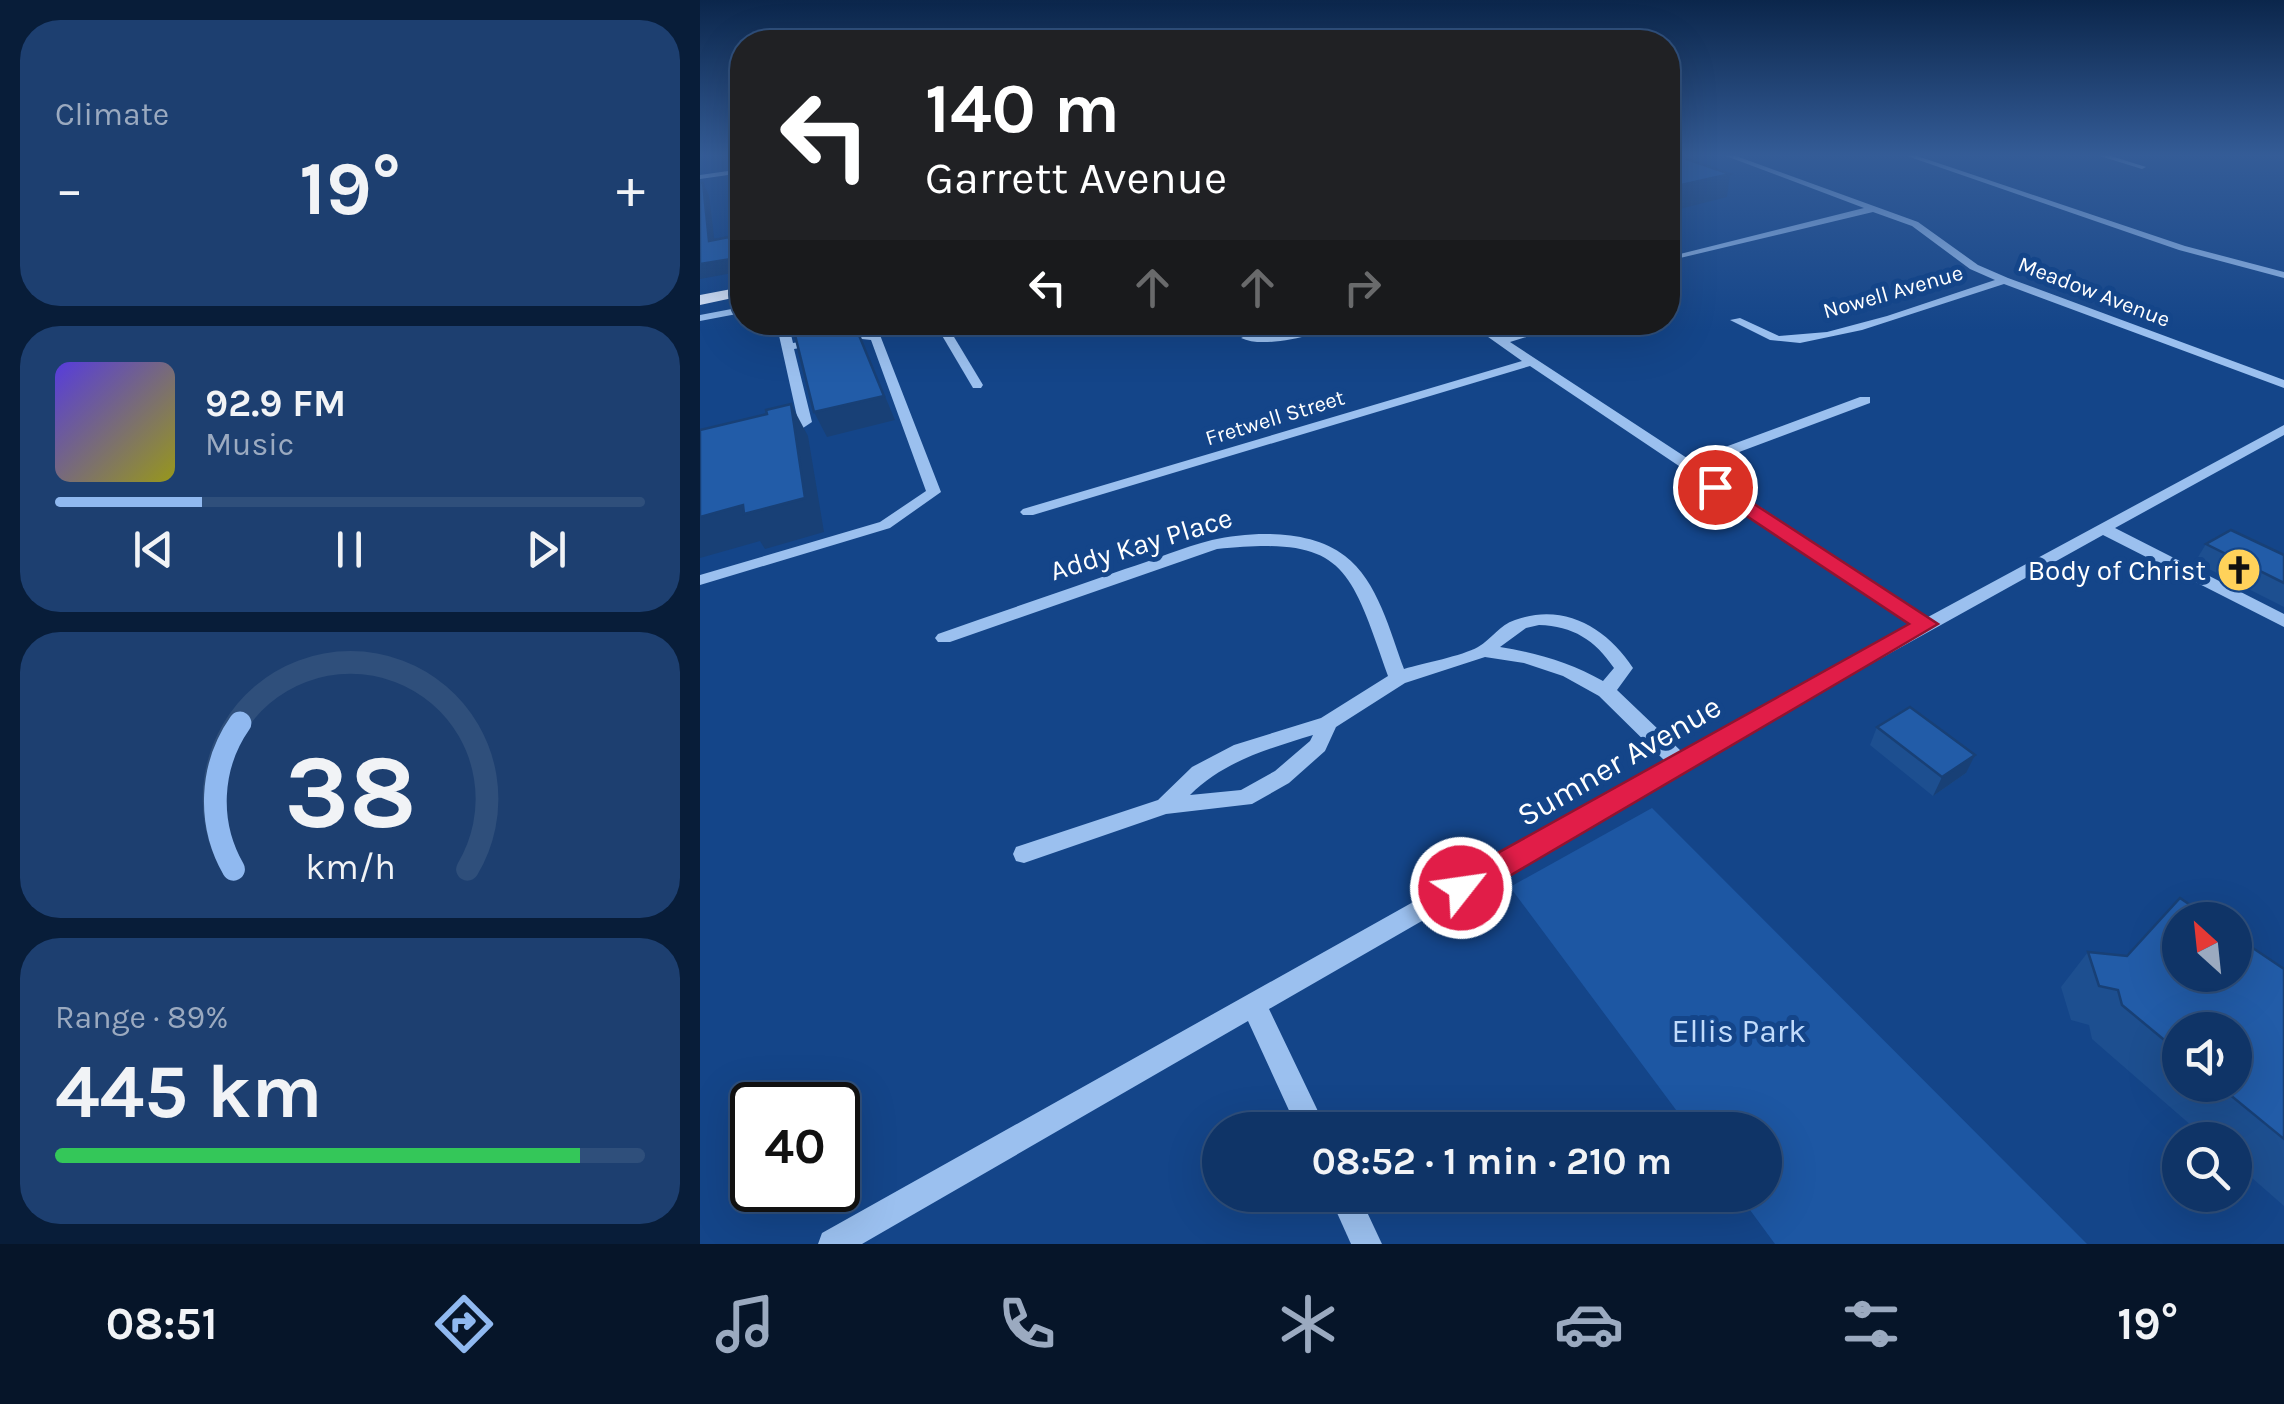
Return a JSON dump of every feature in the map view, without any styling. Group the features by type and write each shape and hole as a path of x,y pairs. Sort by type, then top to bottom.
{"main road":[{"path":"700,300 730,294"}],"street":[{"path":"1684,256 1852,214"},
{"name":"Meadow Avenue","path":"1891,214 1916,224 1974,267 2004,280 2284,384"},
{"path":"2082,214 2182,248 2284,275"},
{"name":"Nowell Avenue","path":"1736,320 1778,340 1798,339 1875,323 2004,280"},
{"path":"700,318 730,312"},
{"path":"761,440 791,433 806,422 785,335"},
{"path":"788,347 829,335"},
{"path":"700,580 885,525 934,492 876,337 870,335"},
{"path":"948,335 978,385"},
{"path":"1248,338 1269,340 1289,335"},
{"path":"1493,335 1685,467 1926,624"},
{"path":"1502,341 1523,335"},
{"name":"Fretwell Street","path":"1028,512 1533,362"},
{"path":"1685,467 1865,400"},
{"name":"Sumner Avenue","path":"834,1244 1926,624 2106,530 2284,429"},
{"path":"2106,530 2284,621"},
{"name":"Addy Kay Place","path":"944,638 1215,544 1257,538 1303,540 1337,554 1366,589 1374,621 1398,678"},
{"path":"1484,652 1500,632 1526,623 1558,620 1587,626 1611,645 1624,668 1606,690"},
{"path":"1166,806 1198,773 1241,750 1277,742 1328,723 1398,678 1484,652 1525,656 1570,671 1606,690 1681,764"},
{"path":"1024,854 1166,806 1245,798 1282,777 1318,746 1328,723"},
{"path":"1254,1006 1304,1112"},
{"path":"1352,1212 1367,1244"}],"green space":[{"name":"Ellis Park","path":"1652,808 2087,1244 1775,1244 1751,1212 1782,1212 1782,1112 1678,1112 1510,887"}],"building":[{"path":"700,214 706,214 709,241 729,237 730,259 700,264"},
{"path":"795,335 859,335 884,396 814,412"},
{"path":"791,404 805,498 744,514 743,505 700,517 700,430 767,414 766,410"},
{"path":"2231,530 2284,555 2284,583 2206,544"},
{"path":"1910,707 1975,755 1942,777 1877,727"},
{"path":"2162,918 2162,992 2252,992 2252,947 2284,969 2284,1139 2239,1102 2252,1102 2252,1012 2162,1012 2162,1038 2122,1005 2118,990 2099,986 2088,952 2127,956"}],"place":[{"name":"Body of Christ","path":"2239,570"}],"route":[{"path":"1461,888 1926,624 1715,487"}]}
